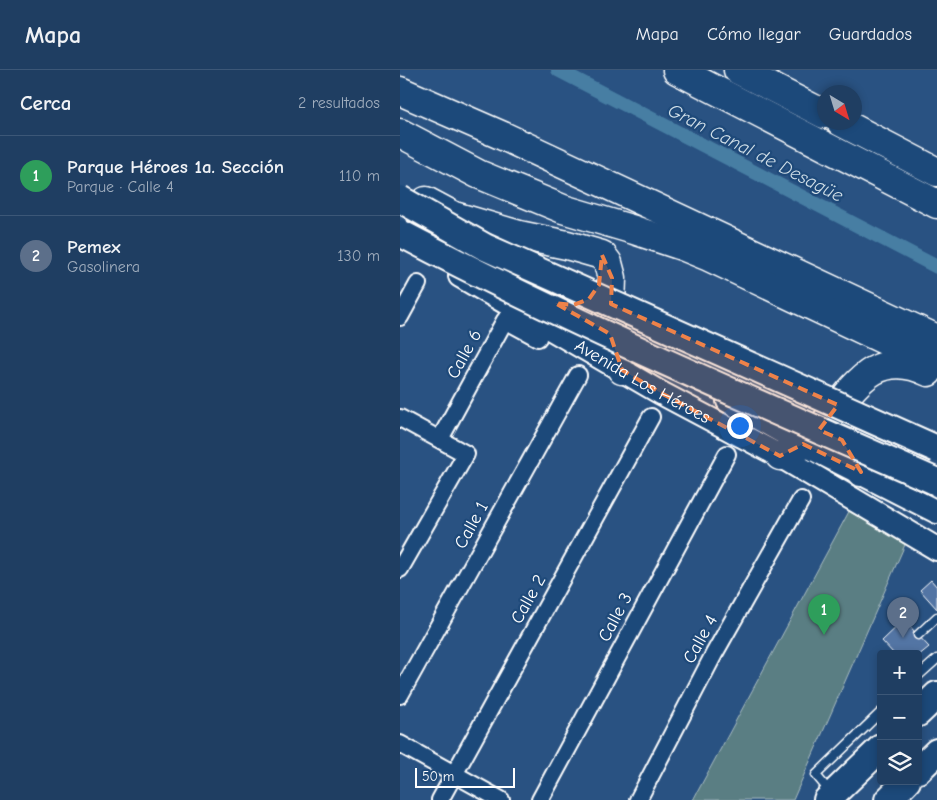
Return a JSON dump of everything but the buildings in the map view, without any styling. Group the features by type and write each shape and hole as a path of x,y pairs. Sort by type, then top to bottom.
{"highway":[{"path":"677,70 937,204"},
{"path":"738,70 817,110"},
{"path":"400,91 503,136 937,339"},
{"path":"858,130 925,162 937,172"},
{"path":"400,133 478,174 563,209 603,233 682,246 937,365"},
{"path":"400,187 454,216 519,235 567,245 603,233"},
{"path":"400,199 485,247 937,449"},
{"path":"400,232 482,276 752,400 937,482"},
{"path":"555,303 573,305 589,299 596,291 602,267 603,233"},
{"path":"603,233 612,278 610,334 614,353 622,370"},
{"path":"780,456 804,444 813,436 845,396 860,381 878,369 900,363 910,364 932,374 937,374"},
{"path":"845,396 840,414 841,433 848,454 861,472"},
{"path":"922,709 937,695"},
{"path":"829,797 877,752"},
{"path":"922,766 937,752"},
{"path":"888,800 903,785"}],"main road":[{"name":"Avenida Los Héroes","path":"400,232 449,248 555,303 804,444 937,512"},
{"name":"Avenida Los Héroes","path":"400,243 661,393 780,456 937,549"}],"street":[{"path":"400,317 418,284"},
{"name":"Calle 6","path":"440,439 505,320 538,338"},
{"name":"Calle 1","path":"400,695 578,375"},
{"name":"Calle 2","path":"440,800 651,417"},
{"path":"400,418 466,454 400,570"},
{"name":"Calle 3","path":"540,800 727,454"},
{"name":"Calle 4","path":"638,800 714,654 801,500"},
{"path":"400,744 501,800"}],"lane":[{"path":"918,635 937,617"},
{"path":"922,672 937,659"},
{"path":"829,797 816,775 877,716"}],"highlighted area":[{"path":"602,255 612,278 611,304 838,405 819,430 842,440 861,472 803,444 780,456 661,393 622,370 610,334 555,303 573,305 589,299 599,285"}],"green space":[{"path":"852,506 907,540 793,800 693,800"}],"waterway":[{"name":"Gran Canal de Desagüe","path":"558,70 937,267"}],"place":[{"name":"Parque Héroes 1a. Sección","path":"824,635"},
{"name":"Pemex","path":"903,638"}]}
